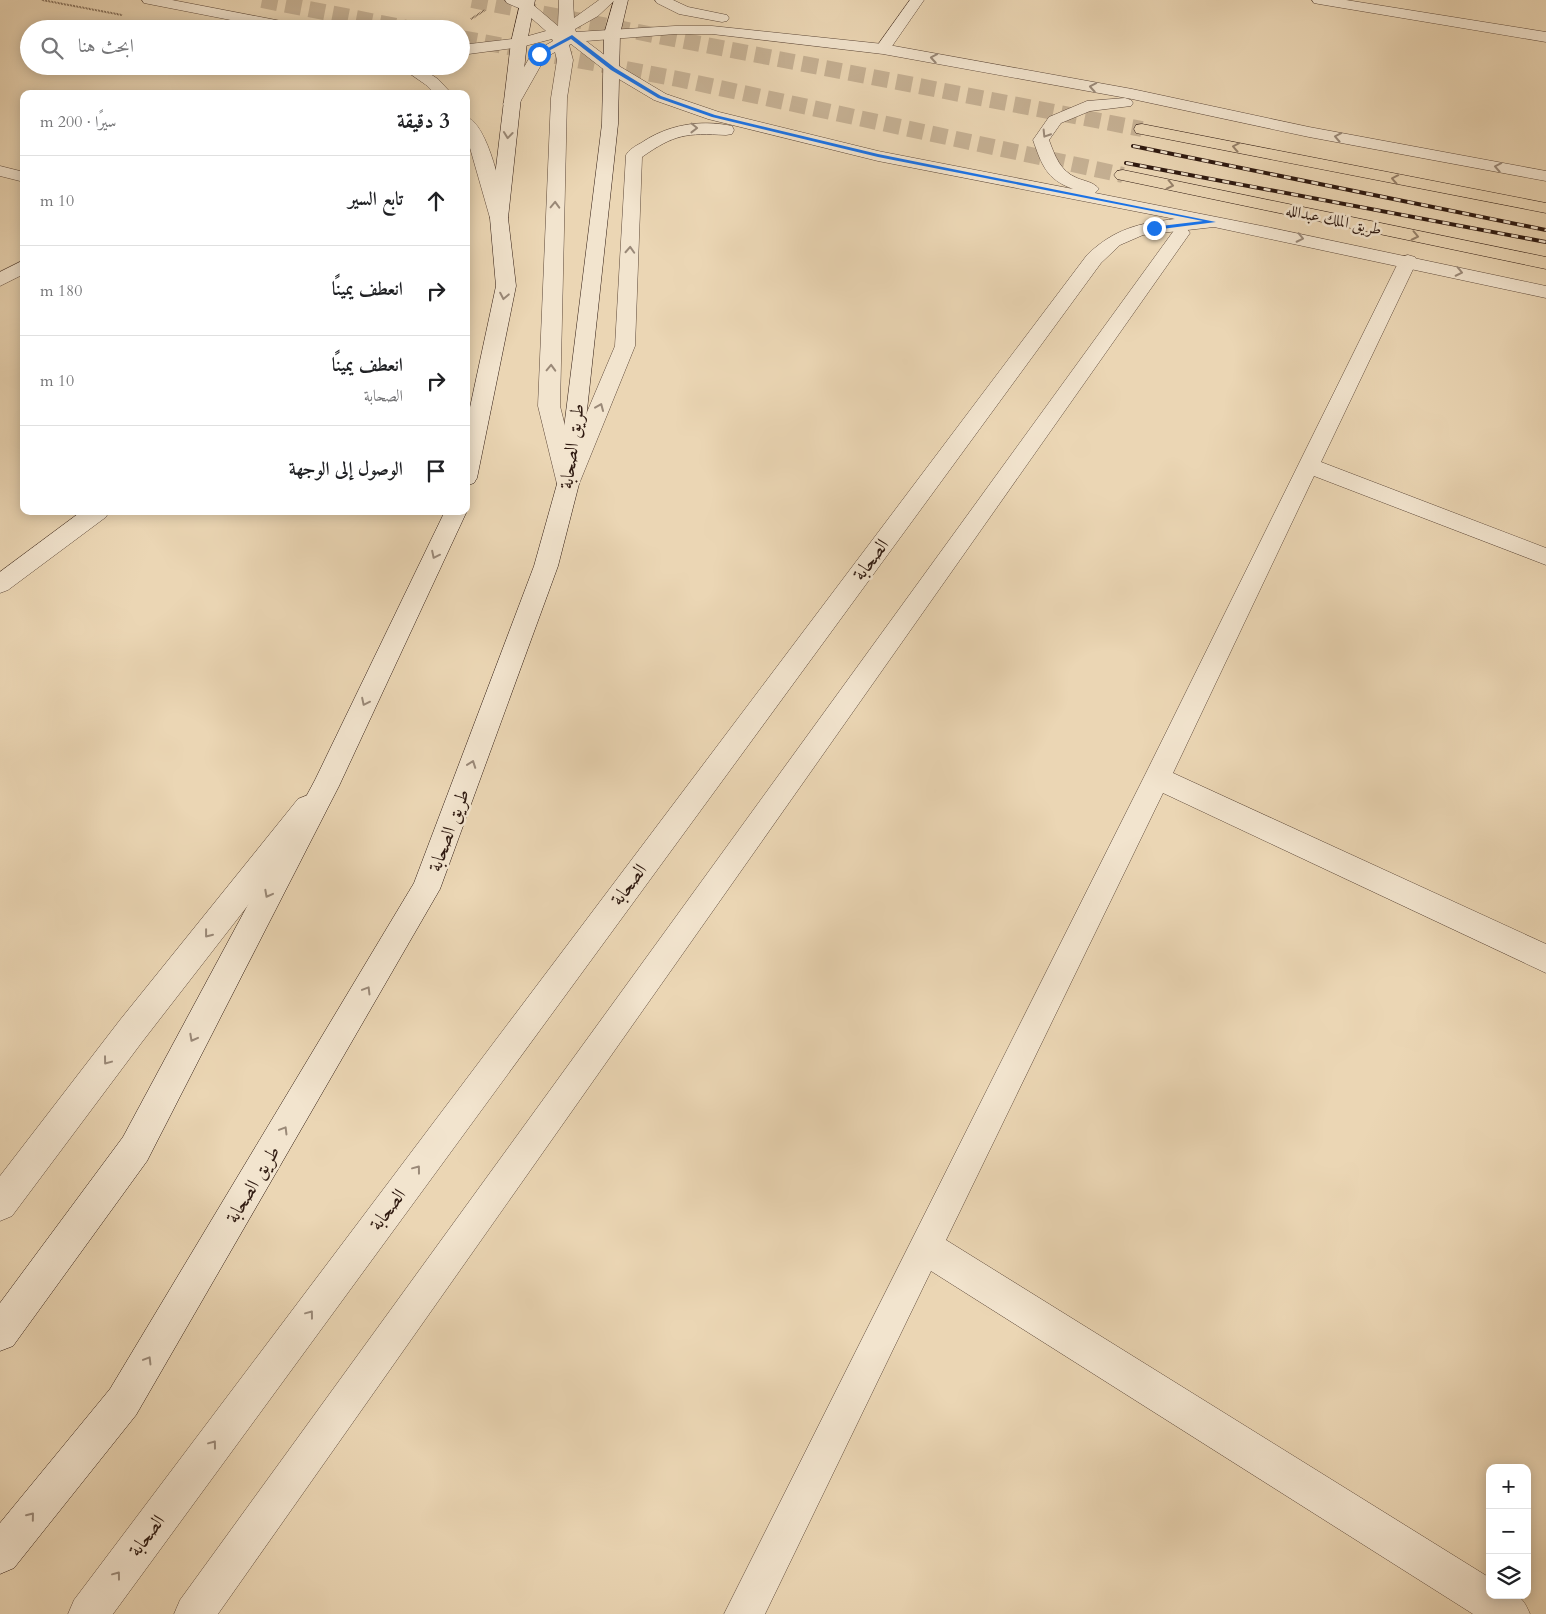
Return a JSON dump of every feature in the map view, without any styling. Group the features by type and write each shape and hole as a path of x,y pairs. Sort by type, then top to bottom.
{"highway":[{"path":"1142,129 1546,208"},
{"name":"طريق الملك عبدالله","path":"1123,175 1546,263"}],"street":[{"path":"148,0 254,20"},
{"path":"566,0 564,35 566,60 559,98 549,406 568,484"},
{"path":"511,104 539,54 593,15 608,0"},
{"name":"طريق الصحابة","path":"0,1554 123,1402 426,889 546,566 568,484 610,124 613,69 612,34 621,0"},
{"path":"662,0 684,11 1132,94 1309,132"},
{"path":"883,48 917,0"},
{"path":"1319,0 1546,37"},
{"path":"522,2 564,35 613,69 660,97 714,116 878,156"},
{"path":"470,459 506,286 500,218 522,2"},
{"path":"470,49 564,35 676,30 712,30 883,48"},
{"path":"421,75 440,90"},
{"path":"1267,232 1090,189 1068,181 1051,167 1040,140 1055,120 1087,106 1114,103 1157,105 1546,176"},
{"path":"470,127 477,137 500,218"},
{"path":"568,484 625,346 634,155 662,135 688,127 736,131 878,156 1267,232 1546,292"},
{"path":"0,171 20,176"},
{"name":"الصحابة","path":"88,1614 1094,259 1113,242 1130,233 1154,228 1213,222"},
{"path":"194,1614 1181,233"},
{"path":"744,1614 1157,778 1408,261"},
{"path":"0,280 20,268"},
{"path":"1309,466 1546,557"},
{"path":"0,584 93,515"},
{"path":"0,1333 134,1149 325,786 454,515"},
{"path":"1157,778 1546,959"},
{"path":"0,1204 131,1031 325,786"},
{"path":"925,1247 1510,1614"}],"path":[{"path":"42,0 126,16"},
{"path":"475,15 485,9"}],"tunnel":[{"path":"262,0 365,20"},
{"path":"472,0 1142,129"},
{"path":"470,40 678,79 1123,175"}],"railway":[{"path":"1133,146 1546,230"},
{"path":"1126,163 1546,242"}],"route":[{"path":"539,54 572,37 613,69 660,97 714,116 878,156 1213,222 1154,228"}]}
